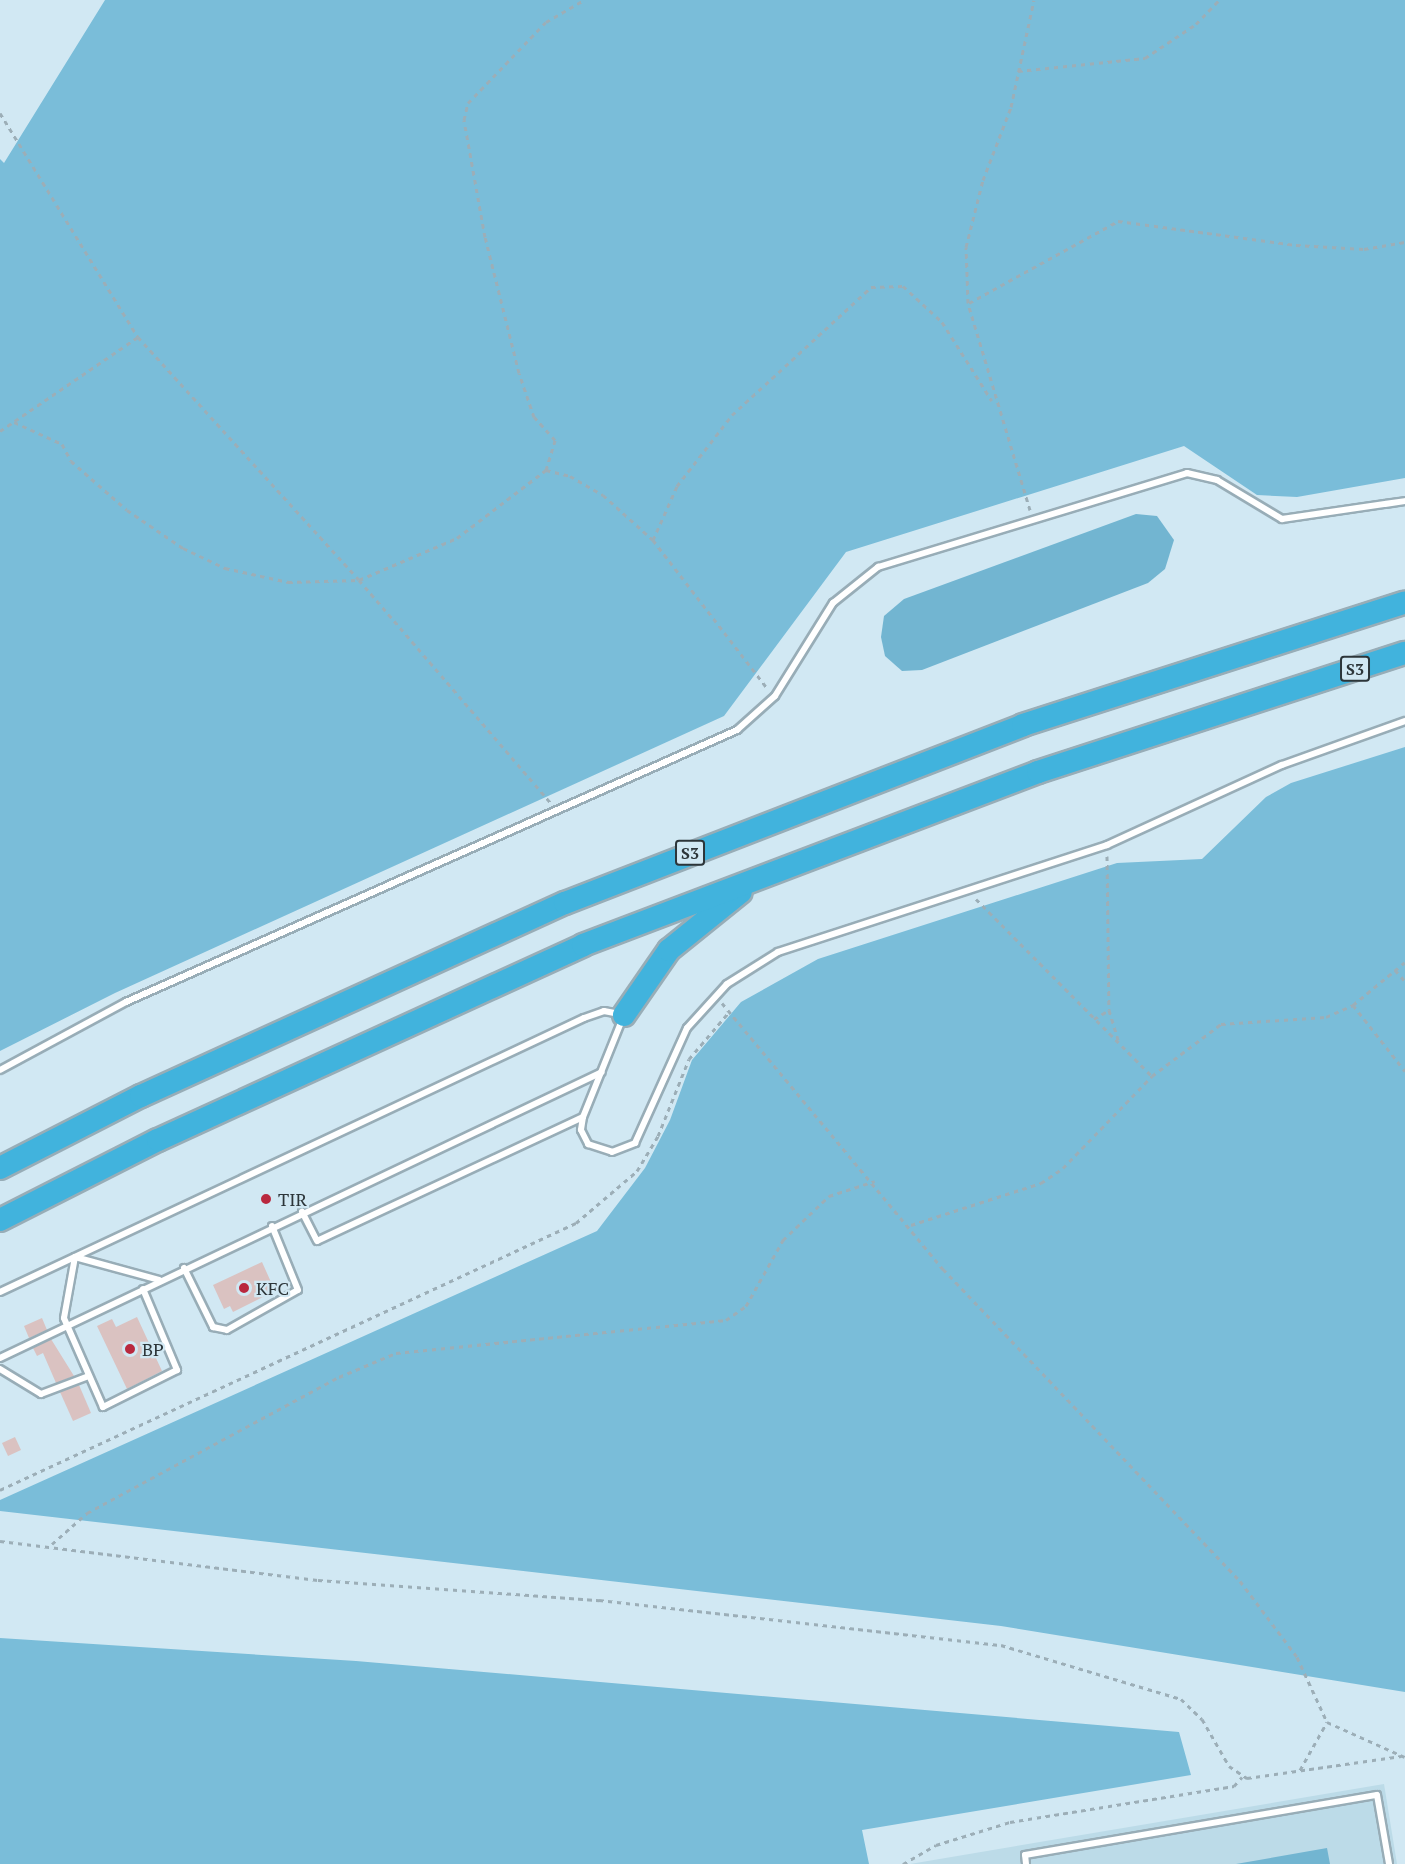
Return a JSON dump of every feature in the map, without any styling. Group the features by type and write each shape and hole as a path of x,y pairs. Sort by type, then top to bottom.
{"highway":[{"name":"S3","path":"0,1168 141,1096 565,903 1023,725 1405,602"},
{"name":"S3","path":"0,1220 158,1140 583,945 794,861 1038,772 1405,653"},
{"path":"624,1015 651,969 685,935 734,896 794,861"}],"lane":[{"path":"0,1070 126,1002 737,730 775,696 852,583 885,564 1187,473 1217,480 1282,519 1405,501"},
{"path":"0,1292 597,1012 624,1015 581,1130 588,1144 612,1152 628,1148 640,1135 677,1044 727,984 778,952 1107,845 1282,765 1405,722"},
{"path":"0,1358 272,1226 602,1072"},
{"path":"303,1212 317,1241 584,1117"},
{"path":"184,1268 213,1327 227,1330 298,1290 272,1226"},
{"path":"75,1257 160,1280"},
{"path":"75,1257 64,1311 67,1326 103,1407 177,1370 142,1289"},
{"path":"0,1369 41,1394 89,1376"},
{"path":"1026,1864 1025,1855 1377,1795 1389,1864"}],"path":[{"path":"14,422 62,444 71,461 127,510 194,553 225,568 288,582 359,580 457,538 546,470 555,440 534,417 519,373 485,237 465,120 468,103 546,22 584,0"},
{"path":"1032,518 994,403 968,303 966,247 1018,71 1034,0"},
{"path":"1018,71 1145,58 1196,24 1219,0"},
{"path":"0,113 138,337 359,580 557,811"},
{"path":"968,303 1118,221 1296,245 1364,249 1405,242"},
{"path":"653,540 677,486 732,415 871,287 903,286 942,322 994,403"},
{"path":"0,431 138,337"},
{"path":"546,470 570,476 603,495 653,540 775,696"},
{"path":"1107,845 1109,1010 1118,1040"},
{"path":"967,891 1152,1076"},
{"path":"911,1225 1041,1183 1063,1168 1152,1076 1221,1024 1326,1017 1353,1005 1405,962"},
{"path":"1395,970 1405,981"},
{"path":"1353,1005 1405,1071"},
{"path":"1094,1019 1109,1010"},
{"path":"0,1490 576,1223 637,1171 658,1136 689,1059 729,1012 875,1181 943,1269 1240,1581 1297,1657 1327,1722 1403,1757"},
{"path":"52,1544 87,1513 339,1377 396,1353 726,1320 746,1306 783,1240 829,1196 875,1181"},
{"path":"0,1541 52,1544 318,1580 599,1600 1000,1645 1053,1665 1132,1681 1181,1699 1242,1777"},
{"path":"1300,1770 1327,1722"},
{"path":"903,1864 936,1845 1010,1822 1233,1786 1242,1777 1403,1757"}],"shaded area":[{"path":"105,0 1405,0 1405,478 1297,497 1257,495 1184,446 846,552 724,716 115,993 0,1051 0,159 4,163"},
{"path":"1136,514 1157,516 1174,540 1165,569 1148,583 922,670 902,671 885,656 881,637 884,616 904,599"},
{"path":"1405,747 1405,1692 1001,1626 0,1511 0,1500 597,1231 645,1168 670,1120 692,1060 741,1002 818,959 1117,863 1202,859 1266,797 1291,783"},
{"path":"0,1638 356,1661 1179,1732 1191,1775 862,1830 869,1864 0,1864"},
{"path":"1384,1784 1397,1864 910,1864"},
{"path":"1327,1848 1330,1864 1236,1864"}],"building":[{"name":"KFC","path":"262,1262 275,1291 233,1312 230,1306 224,1309 213,1285"},
{"name":"BP","path":"137,1317 162,1371 127,1389 97,1326 112,1319 116,1327"},
{"path":"42,1318 47,1330 29,1338 24,1326"},
{"path":"51,1339 74,1376 56,1383 43,1353 37,1356 33,1348"},
{"path":"79,1385 91,1413 73,1421 60,1392"},
{"path":"15,1437 21,1450 8,1456 2,1443"}],"place":[{"name":"TIR","path":"266,1199"},
{"name":"KFC","path":"244,1288"},
{"name":"BP","path":"130,1349"}]}
